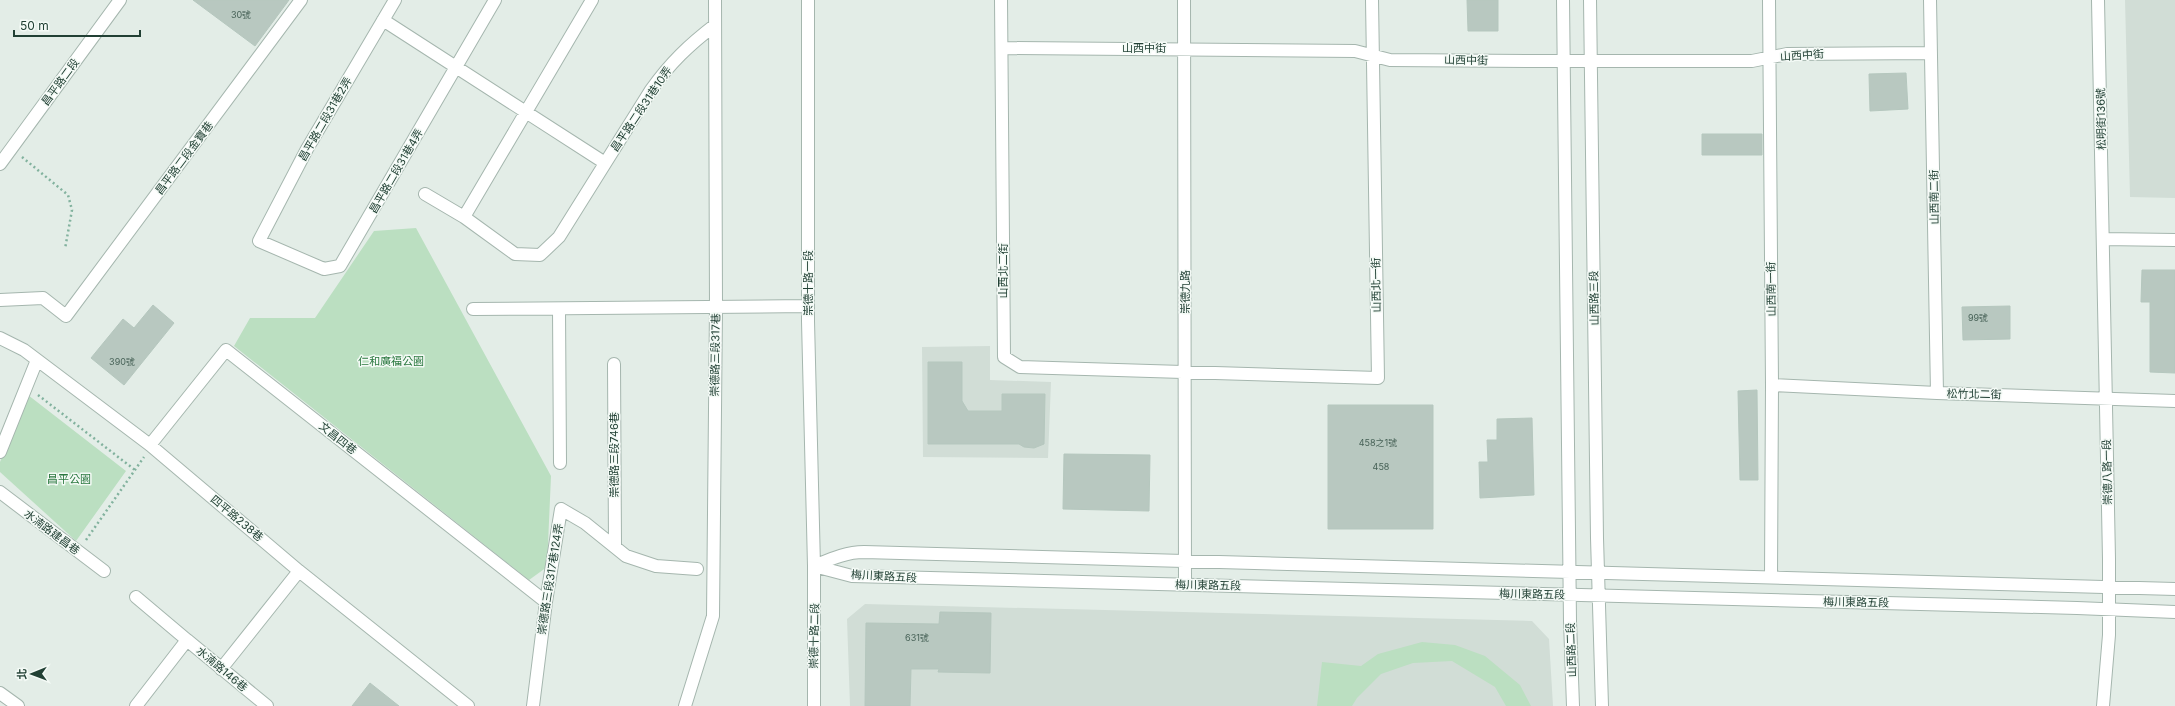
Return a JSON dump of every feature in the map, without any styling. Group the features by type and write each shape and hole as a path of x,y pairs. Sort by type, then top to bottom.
{"street":[{"name":"昌平路二段","path":"0,164 120,0"},
{"name":"昌平路二段金寶巷","path":"0,300 43,298 66,316 301,0"},
{"name":"昌平路二段31巷2弄","path":"259,241 307,148 395,0"},
{"name":"昌平路二段31巷4弄","path":"259,241 324,270 340,266 495,0"},
{"path":"464,217 592,0"},
{"name":"崇德路三段317巷","path":"685,706 713,616 716,307 715,0"},
{"name":"崇德十路一段","path":"808,0 808,306 814,566"},
{"name":"山西北二街","path":"1001,0 1004,357 1020,367 1185,372"},
{"name":"崇德九路","path":"1184,0 1185,585"},
{"name":"山西北一街","path":"1185,372 1378,378 1372,0"},
{"path":"1563,0 1570,594"},
{"name":"山西路三段","path":"1590,0 1598,596"},
{"name":"山西南一街","path":"1769,0 1772,384 1771,577"},
{"name":"山西南二街","path":"1930,0 1937,393"},
{"name":"松明街136號","path":"2098,0 2103,239"},
{"name":"昌平路二段31巷10弄","path":"383,20 605,163"},
{"name":"昌平路二段31巷10弄","path":"425,194 464,217 516,254 540,256 559,237 668,66 686,48 715,24"},
{"name":"山西中街","path":"1002,48 1185,48 1355,51 1373,57 1390,60 1752,61 1787,54 1932,53"},
{"path":"2103,239 2175,240"},
{"name":"崇德八路一段","path":"2103,239 2109,609 2103,706"},
{"path":"473,309 808,306"},
{"path":"559,309 560,463"},
{"name":"四平路238巷","path":"0,338 24,350 150,445 299,571 468,706"},
{"name":"文昌四巷","path":"150,445 226,350 546,602"},
{"path":"0,452 37,360"},
{"name":"崇德路三段746巷","path":"614,364 615,545"},
{"name":"松竹北二街","path":"1772,384 1937,393 2175,401"},
{"name":"水湳路建昌巷","path":"0,492 104,571"},
{"name":"崇德路三段317巷124弄","path":"533,706 546,602 561,509 585,523 615,545 626,556 656,566 697,569"},
{"name":"梅川東路五段","path":"814,566 852,552 2175,589"},
{"name":"梅川東路五段","path":"814,566 852,576 1570,594 2175,612"},
{"name":"崇德十路二段","path":"814,566 814,706"},
{"path":"221,669 299,571"},
{"name":"山西路二段","path":"1570,594 1573,706"},
{"path":"1598,596 1602,706"},
{"path":"136,597 187,640"},
{"name":"水湳路146巷","path":"136,706 187,640 267,706"},
{"path":"0,693 18,706"}],"path":[{"path":"12,149 68,195 72,210 65,250"},
{"path":"27,386 135,470"},
{"path":"78,551 135,470 150,445"}],"shaded area":[{"path":"2125,0 2175,0 2175,198 2130,197"},
{"path":"990,346 990,380 1051,382 1048,458 923,457 922,347"},
{"path":"865,604 1532,621 1549,639 1553,706 850,706 847,619"}],"green space":[{"name":"仁和廣福公園","path":"416,228 551,476 547,567 529,580 234,346 250,318 315,318 374,231"},
{"name":"昌平公園","path":"28,395 126,471 76,541 0,472 0,462"},
{"path":"1422,642 1455,645 1485,656 1520,685 1531,706 1506,706 1495,687 1452,661 1413,663 1381,674 1357,698 1352,706 1317,706 1322,662 1361,666 1378,654"}],"building":[{"path":"193,0 289,0 255,46"},
{"path":"1467,0 1498,0 1498,31 1468,31"},
{"path":"1906,73 1908,109 1870,111 1869,74"},
{"path":"1702,134 1762,134 1762,155 1702,155"},
{"path":"2142,270 2175,270 2175,373 2150,372 2150,302 2141,302"},
{"path":"153,305 174,323 124,385 91,358 123,319 134,328"},
{"path":"2010,306 2010,339 1963,340 1962,307"},
{"path":"928,362 962,362 962,401 968,411 1002,411 1002,394 1045,394 1044,444 1034,448 1024,447 1019,444 928,444"},
{"path":"1757,390 1758,480 1740,480 1738,391"},
{"path":"1328,405 1433,405 1433,529 1328,529"},
{"path":"1532,418 1534,495 1480,498 1479,462 1488,462 1487,440 1497,440 1497,419"},
{"path":"1064,454 1150,455 1149,511 1063,509"},
{"path":"940,612 991,613 990,673 938,672 939,669 911,669 910,706 865,706 866,623 939,624"},
{"path":"370,683 399,706 352,706"}]}
